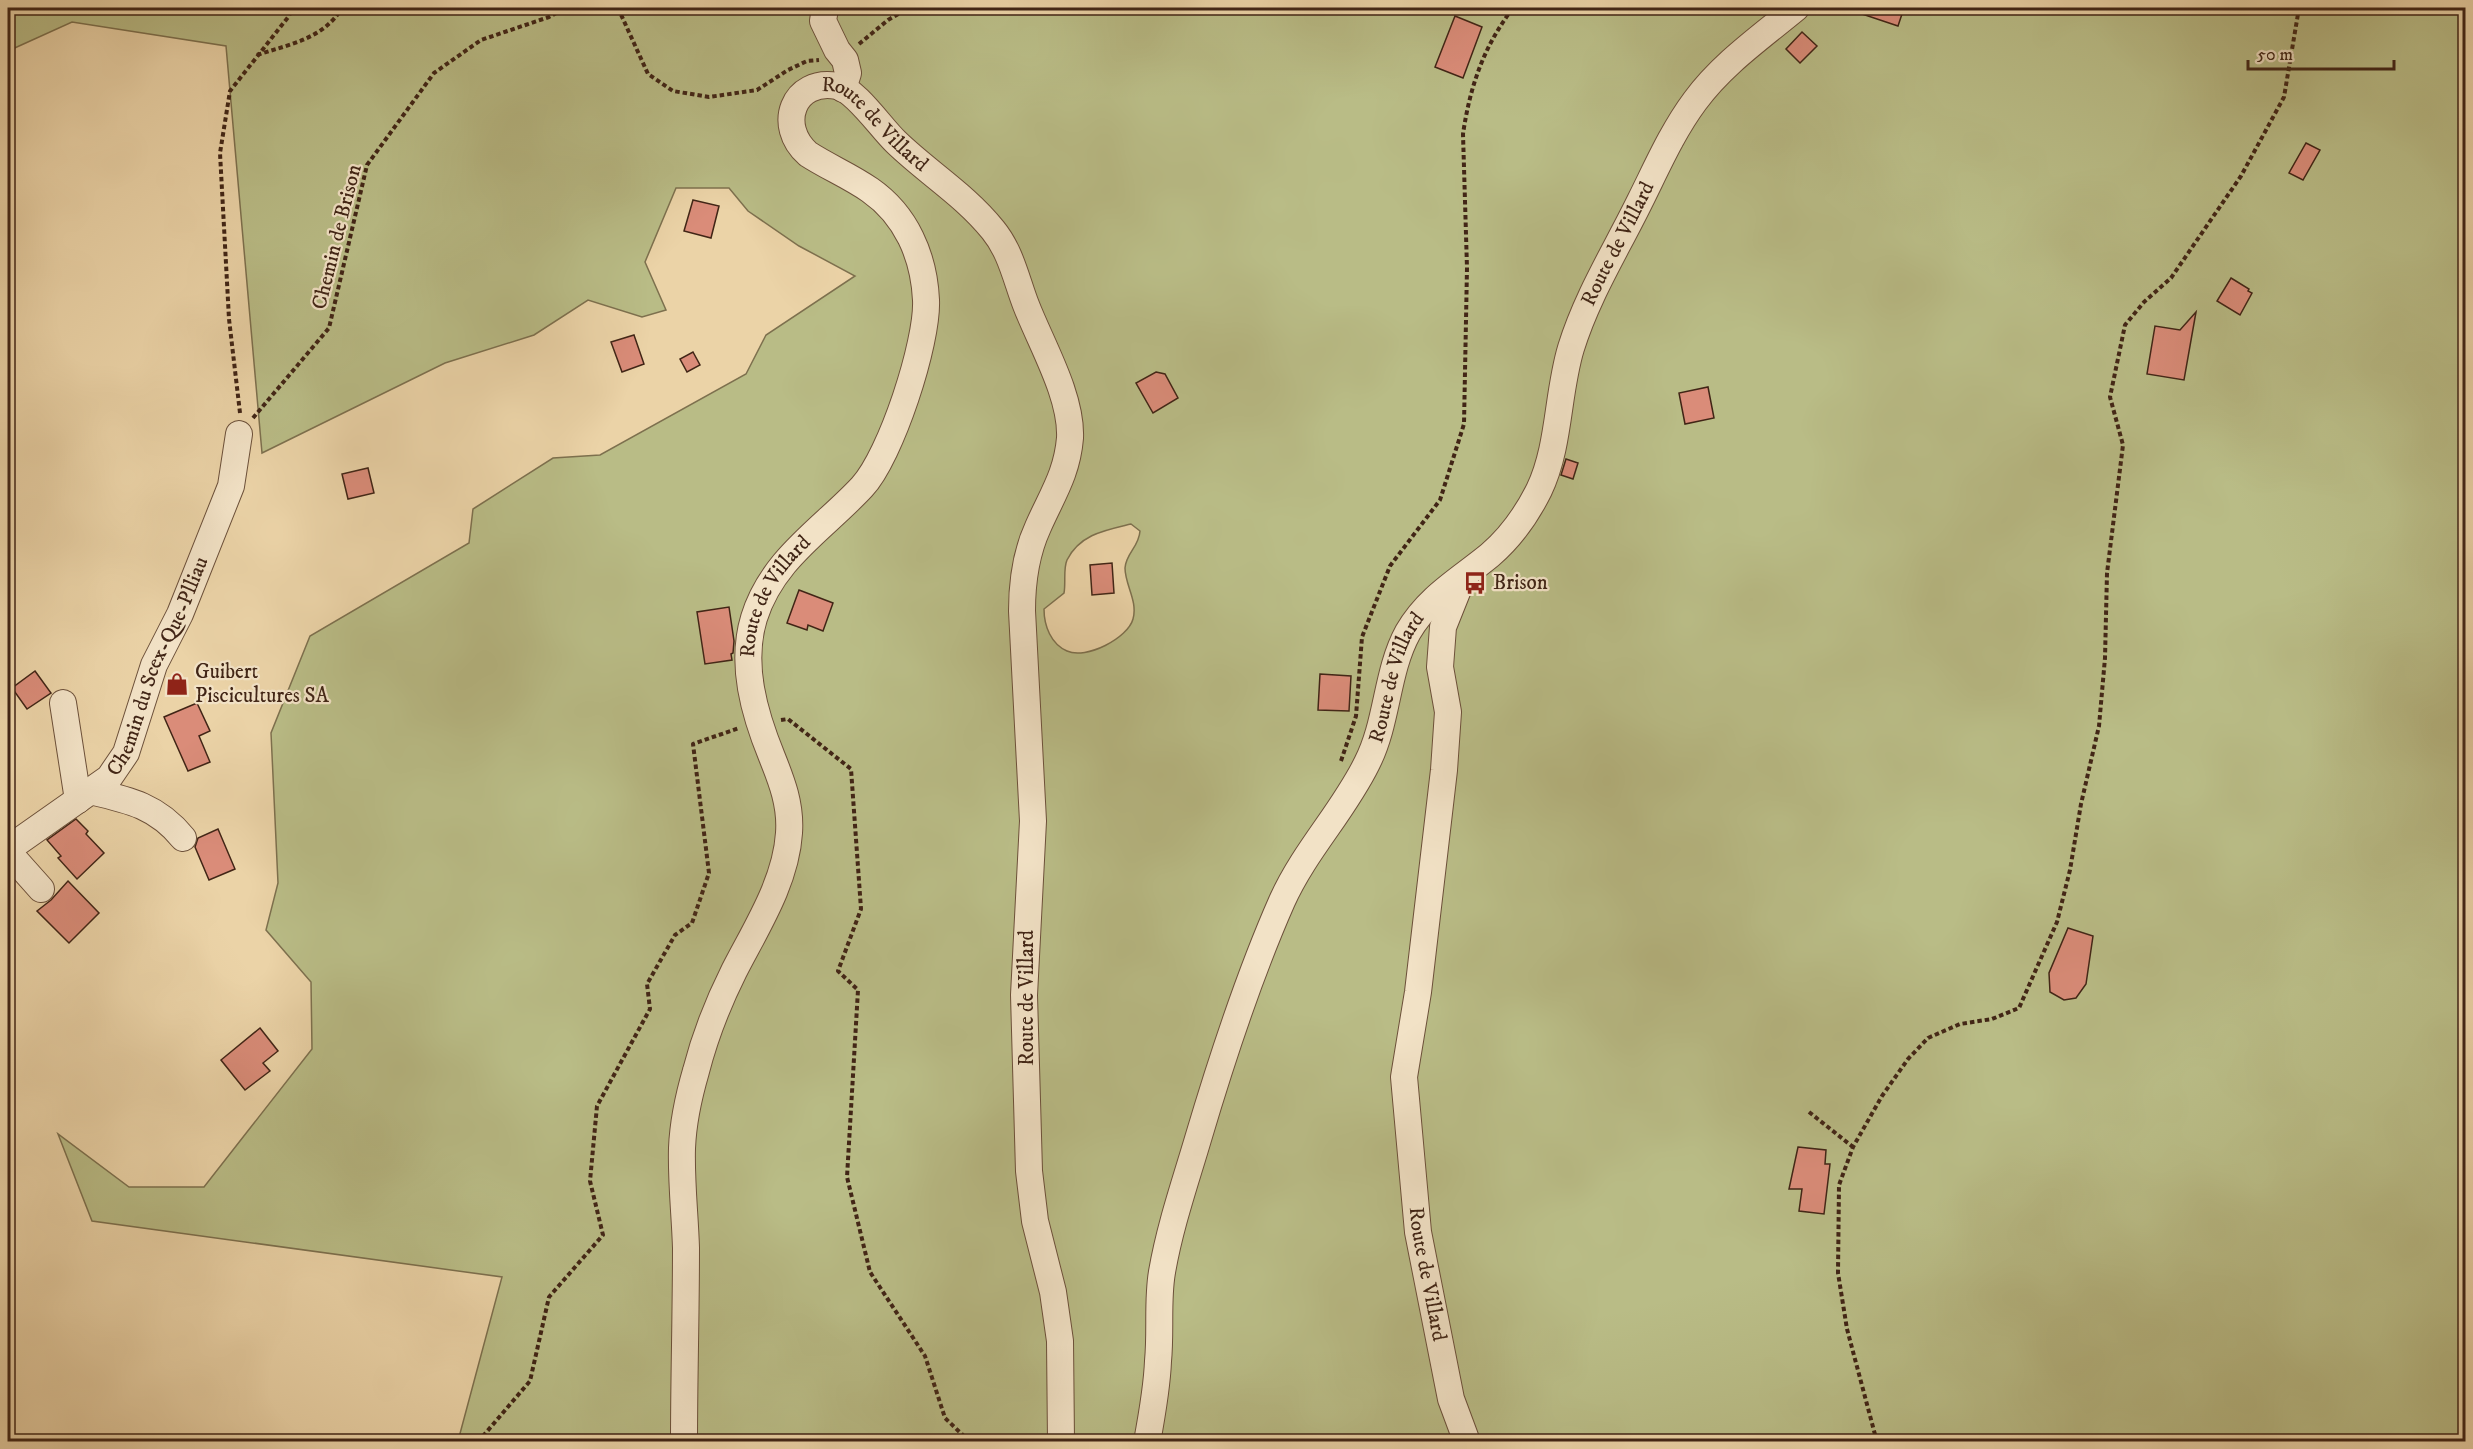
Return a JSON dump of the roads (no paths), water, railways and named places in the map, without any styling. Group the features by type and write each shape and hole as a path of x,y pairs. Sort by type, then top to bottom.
{"street":[{"path":"825,8 823,21 837,50 845,60 848,73 843,89"},
{"name":"Route de Villard","path":"1147,1442 1158,1363 1159,1292 1166,1250 1230,1033 1282,902 1308,852 1360,777 1372,754 1384,717 1398,657 1409,632 1432,601 1509,537 1539,490 1550,458 1567,361 1576,333 1593,292 1669,142 1694,102 1717,75 1796,8"},
{"name":"Route de Villard","path":"684,1442 686,1248 682,1144 696,1071 718,1004 771,898 785,860 789,835 788,806 784,788 760,723 750,683 748,656 751,630 758,608 787,559 863,486 880,463 905,395 926,313 920,262 910,236 897,214 871,190 808,154 793,134 790,117 792,109 802,96 814,88 835,86 852,94 896,142 972,206 1002,243 1052,368 1069,420 1070,437 1065,470 1031,545 1025,570 1022,611 1033,821 1024,995 1029,1171 1035,1221 1053,1292 1060,1341 1061,1442"},
{"name":"Chemin du Scex-Que-Plliau","path":"8,851 109,778 126,753 154,665 180,614 231,486 239,434"},
{"name":"Route de Villard","path":"1465,573 1443,627 1440,667 1448,712 1444,770 1418,992 1404,1077 1418,1232 1451,1398 1467,1442"},
{"path":"63,703 84,795 134,801 169,821 183,838"},
{"path":"8,851 41,889"}],"place":[{"name":"Brison","path":"1475,583"},
{"name":"Guibert Piscicultures SA","path":"177,684"}]}
